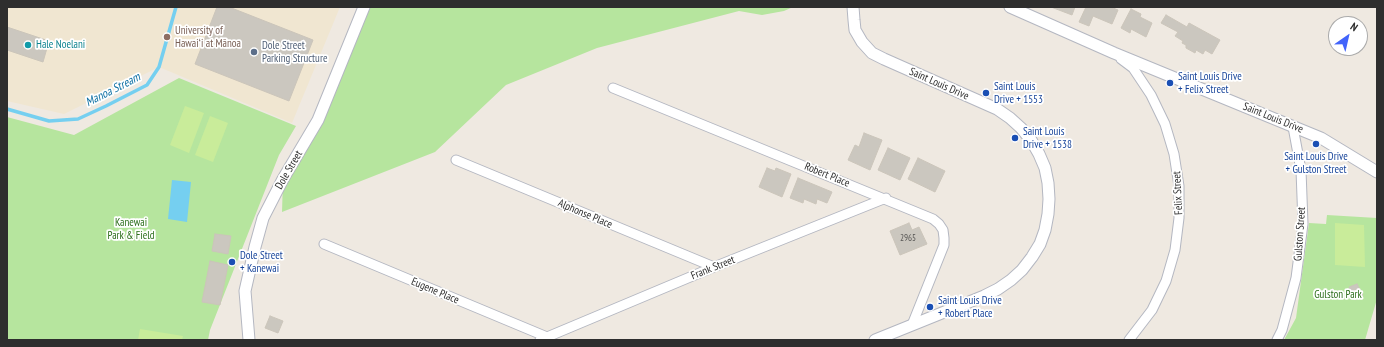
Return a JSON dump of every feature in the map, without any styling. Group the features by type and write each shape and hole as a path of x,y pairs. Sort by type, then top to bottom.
{"street":[{"name":"Dole Street","path":"248,340 245,291 263,218 283,179 318,120 364,7"},
{"name":"Saint Louis Drive","path":"853,7 855,30 862,42 872,52 884,60 997,109 1021,128 1031,140 1045,168 1050,199 1045,230 1040,244 1032,258 1011,280 984,296 875,340"},
{"name":"Saint Louis Drive","path":"1010,7 1114,53 1320,138 1377,172"},
{"name":"Felix Street","path":"1114,53 1133,68 1151,95 1165,124 1172,148 1179,186 1178,225 1175,250 1166,281 1152,310 1129,340"},
{"name":"Robert Place","path":"613,88 886,198 934,219 941,227 944,234 944,245 912,325"},
{"name":"Gulston Street","path":"1277,340 1282,330 1296,278 1303,224 1301,170 1293,126"},
{"name":"Alphonse Place","path":"456,160 714,267"},
{"name":"Frank Street","path":"544,339 714,267 886,198"},
{"name":"Eugene Place","path":"324,244 544,339"}],"shaded area":[{"name":"University of Hawaiʻi at Mānoa","path":"7,7 340,7 292,123 159,67 64,114 7,101"}],"green space":[{"path":"364,7 793,7 784,11 762,15 739,11 597,48 506,85 435,152 282,212 283,179 318,120"},
{"name":"Kanewai Park & Field","path":"179,78 296,126 279,155 210,330 208,340 7,340 7,117 74,135"},
{"path":"185,106 204,113 189,153 170,145"},
{"path":"210,116 228,123 213,162 195,155"},
{"name":"Gulston Park","path":"1327,215 1377,218 1377,299 1365,340 1284,340 1296,318 1309,223 1326,224"},
{"path":"1335,223 1364,225 1365,267 1335,265"},
{"path":"140,329 183,336 182,340 138,340"}],"water":[{"path":"172,180 191,182 187,222 168,219"}],"building":[{"name":"Dole Street Parking Structure","path":"217,7 229,7 313,40 289,101 195,64"},
{"path":"1051,7 1075,7 1072,15"},
{"path":"1086,7 1111,7 1118,10 1112,24 1093,16 1089,26 1079,22"},
{"path":"1131,9 1141,14 1140,17 1152,23 1146,37 1131,29 1130,33 1121,28"},
{"path":"1166,15 1187,27 1189,23 1220,40 1212,54 1205,50 1203,54 1196,50 1195,53 1186,48 1186,45 1182,43 1183,41 1175,36 1178,32 1161,23"},
{"name":"Hale Noelani","path":"7,27 49,41 43,62 7,50"},
{"path":"864,133 882,140 870,170 848,160 855,145 859,147"},
{"path":"888,148 910,158 900,180 878,170"},
{"path":"918,158 945,171 935,192 908,179"},
{"path":"767,168 775,171 776,168 791,174 782,197 759,187"},
{"path":"798,178 832,192 827,203 817,199 816,204 804,199 803,203 790,198"},
{"path":"909,223 912,230 919,227 927,244 900,255 890,231"},
{"path":"215,234 231,236 228,254 212,251"},
{"path":"210,261 228,265 220,305 202,302"},
{"path":"1357,284 1363,295 1355,300 1349,287"},
{"path":"270,316 283,321 278,333 265,328"}],"waterway":[{"name":"Manoa Stream","path":"7,109 49,121 78,119 147,85 159,67 176,7"}],"place":[{"name":"University of Hawaiʻi at Mānoa","path":"167,37"},
{"name":"Hale Noelani","path":"28,45"},
{"name":"Dole Street Parking Structure","path":"254,52"},
{"name":"Saint Louis Drive + Felix Street","path":"1170,83"},
{"name":"Saint Louis Drive + 1553","path":"986,93"},
{"name":"Saint Louis Drive + 1538","path":"1015,138"},
{"name":"Saint Louis Drive + Gulston Street","path":"1316,144"},
{"name":"Dole Street + Kanewai","path":"232,262"},
{"name":"Saint Louis Drive + Robert Place","path":"930,307"}]}
